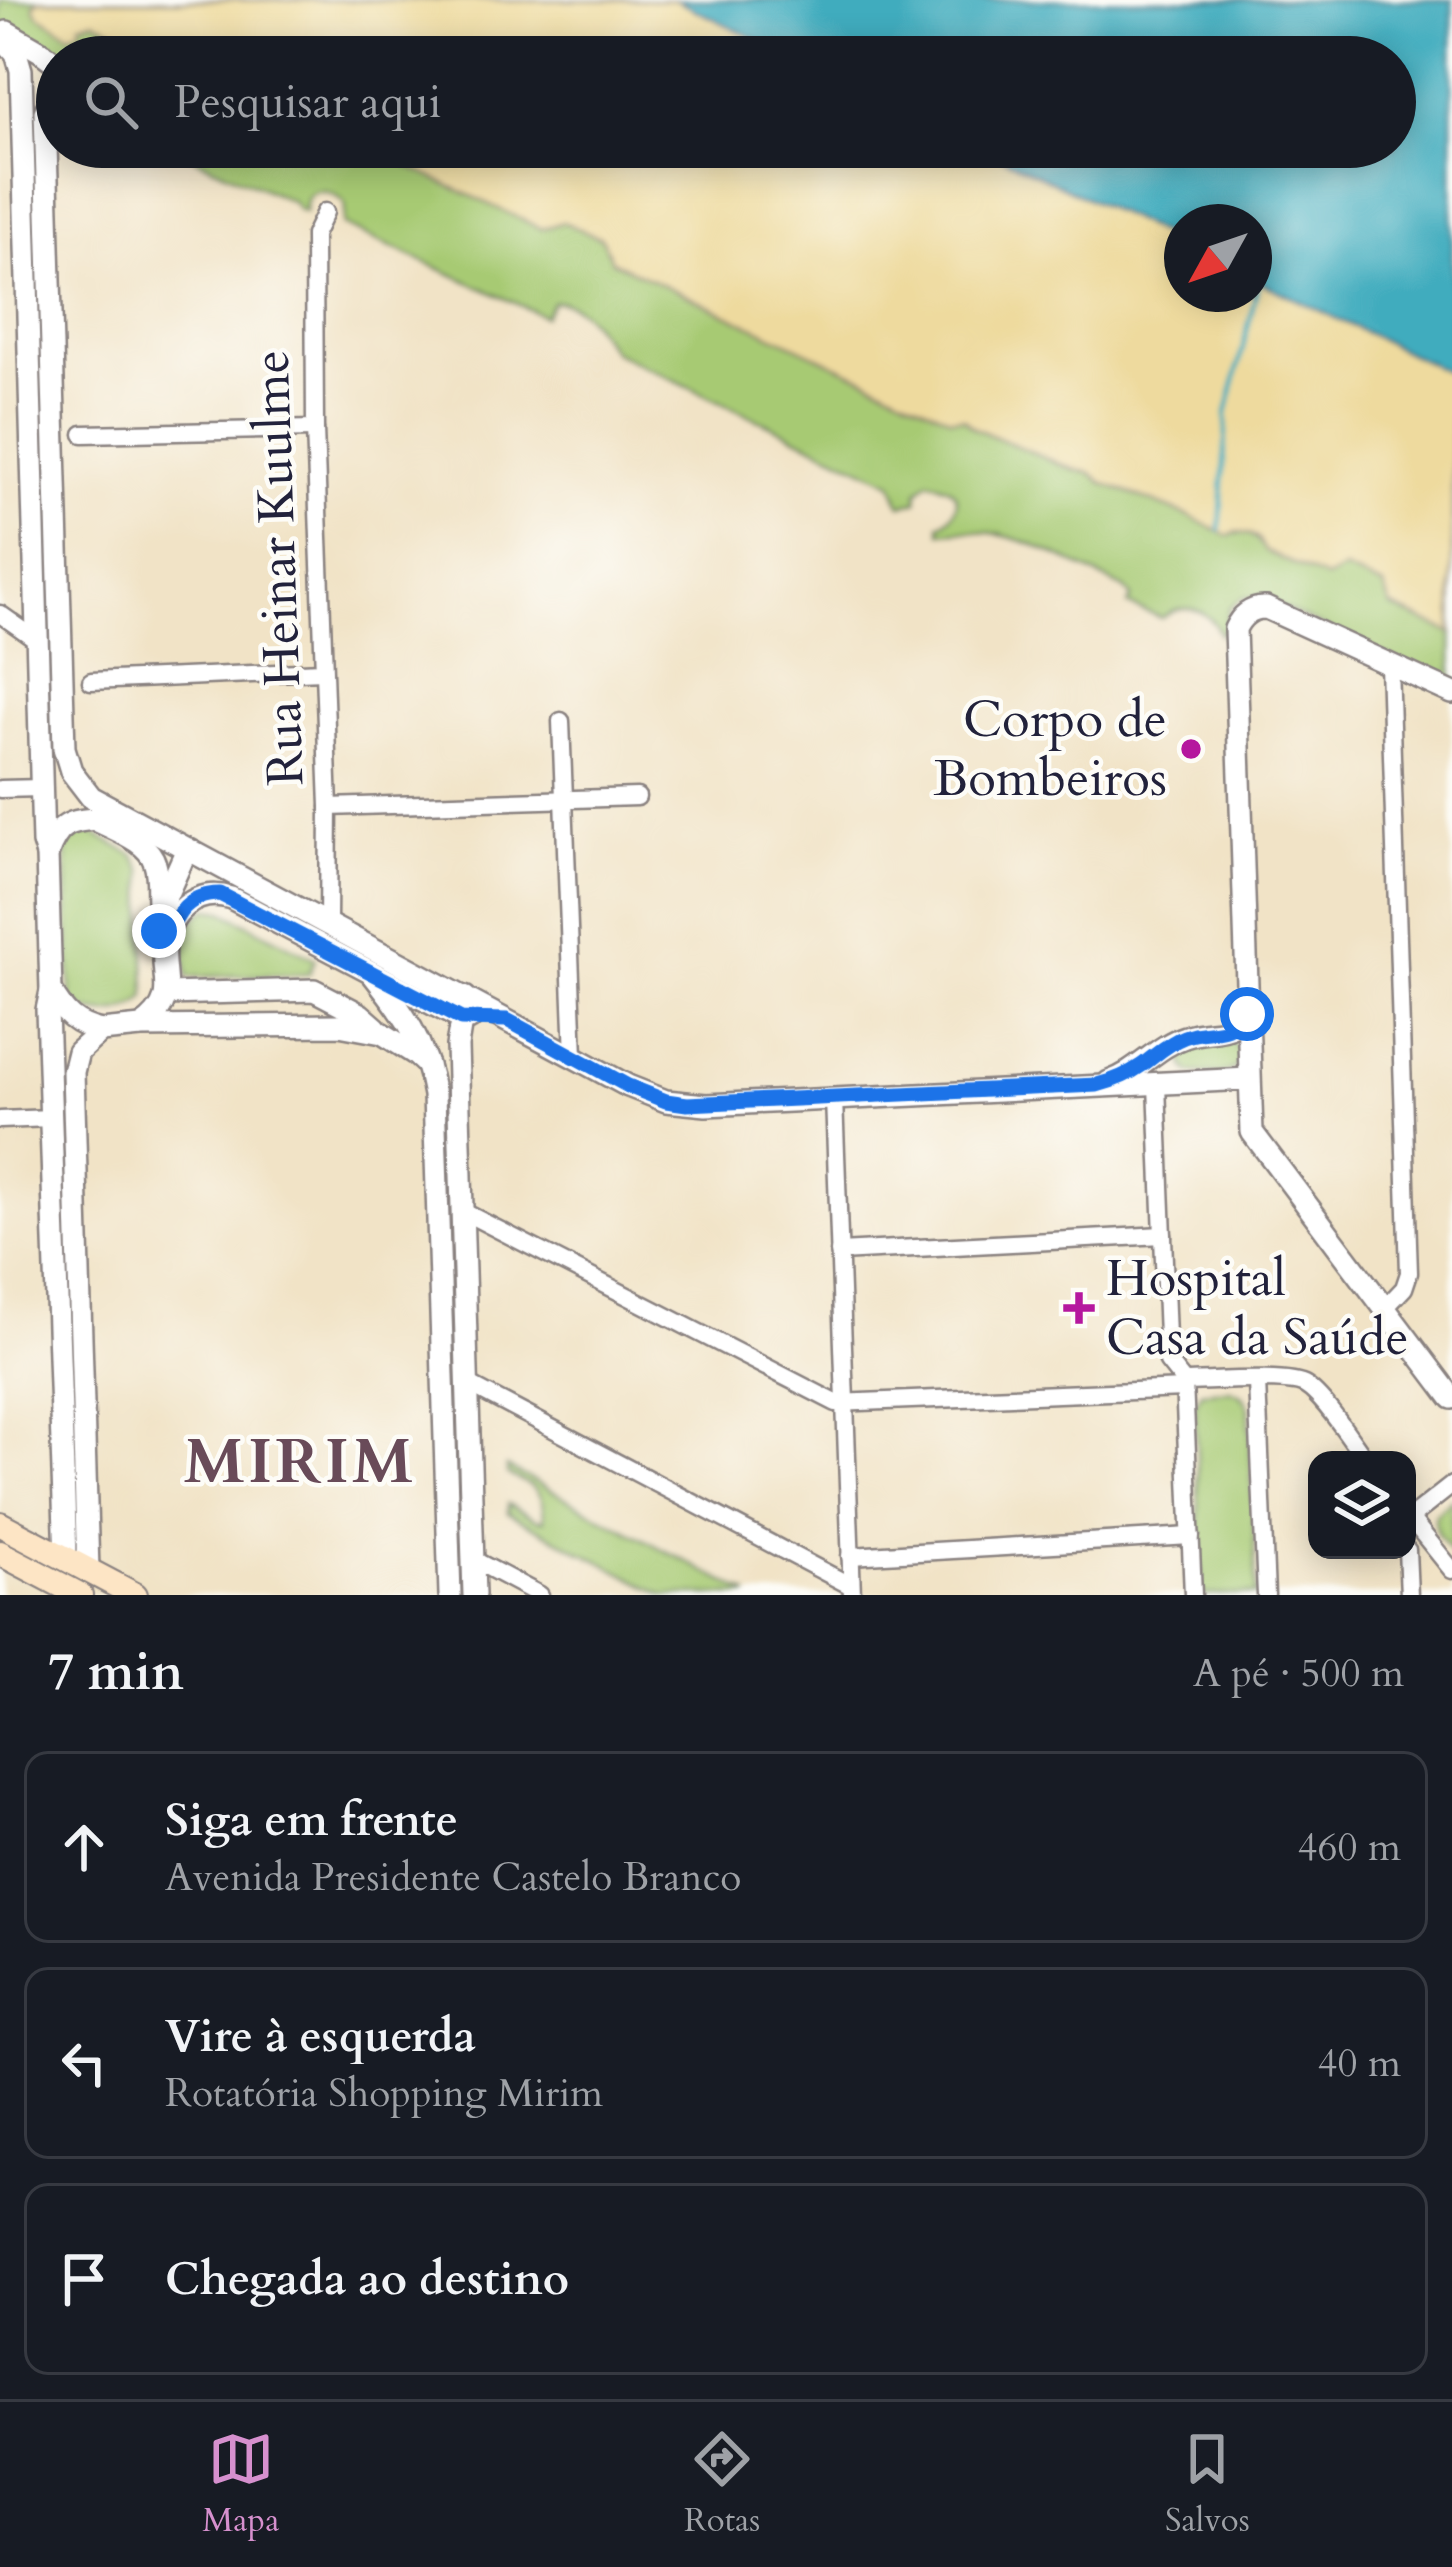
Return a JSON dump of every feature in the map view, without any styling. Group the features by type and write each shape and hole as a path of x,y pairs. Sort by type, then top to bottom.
{"main road":[{"path":"0,1524 74,1581"},
{"path":"0,1553 74,1581 135,1595"}],"street":[{"path":"0,32 36,51"},
{"path":"0,32 16,52 21,70 36,170 64,748 70,771 91,797 328,923 463,1008"},
{"path":"21,70 36,59"},
{"path":"36,170 37,640 51,992 47,1010 51,1118 74,1581"},
{"name":"Rua Heinar Kuulme","path":"325,212 314,236 328,923"},
{"path":"83,434 315,429"},
{"path":"1452,693 1266,608 1243,616 1235,628 1252,1132 1452,1398"},
{"path":"0,614 37,640"},
{"path":"1384,1309 1404,1288 1409,1273 1389,664"},
{"path":"91,681 322,671"},
{"path":"561,721 574,1056"},
{"path":"0,789 41,788"},
{"path":"328,807 638,797"},
{"path":"47,856 62,828 76,819 126,816"},
{"path":"94,819 149,852 156,866 166,994 156,1015 141,1028"},
{"path":"159,912 187,849"},
{"path":"164,948 184,905 220,894 371,972 507,1020 628,1086 666,1101 706,1105 1249,1079"},
{"path":"371,972 412,1026 429,1073 435,1108 451,1595"},
{"path":"166,994 314,991 360,1014 415,1054 429,1073"},
{"path":"51,992 66,1015 101,1031 323,1023 382,1033"},
{"path":"463,1008 458,1046 474,1595"},
{"path":"1097,1085 1132,1072 1178,1043 1226,1031 1247,1014"},
{"path":"74,1581 73,1072 79,1052 101,1031"},
{"path":"1226,1031 1248,1043"},
{"path":"1178,1043 1175,1065 1190,1083"},
{"path":"1178,1043 1163,1062 1157,1085 1168,1363 1184,1386 1193,1595"},
{"path":"834,1098 852,1591"},
{"path":"0,1120 51,1118"},
{"path":"462,1211 826,1400 844,1403 1291,1380 1308,1387 1359,1451"},
{"path":"839,1252 1163,1235"},
{"path":"1257,1382 1266,1595"},
{"path":"468,1384 852,1591"},
{"path":"1416,1514 1452,1485"},
{"path":"1416,1530 1452,1570"},
{"path":"850,1556 1191,1536"},
{"path":"1407,1559 1408,1595"},
{"path":"474,1560 540,1595"}],"green space":[{"path":"0,0 38,0 34,6 81,23 94,19 129,36 36,36 36,43 0,23"},
{"path":"217,168 412,168 542,229 563,222 601,238 613,261 964,418 974,428 1091,473 1103,483 1228,536 1247,534 1262,545 1385,587 1391,607 1452,633 1452,686 1258,597 1242,598 1229,608 1220,634 1209,618 1195,610 1179,610 1162,618 1128,605 1132,597 1125,589 1036,546 990,533 941,532 940,524 957,502 946,486 929,481 918,491 917,501 901,505 892,482 613,351 588,318 572,306 553,302 544,316 343,225 345,205 326,192 308,197 305,212"},
{"path":"85,832 134,855 143,871 146,996 120,1012 97,1013 71,998 66,849"},
{"path":"208,909 223,911 315,959 309,974 188,977 188,930"},
{"path":"1225,1038 1239,1052 1236,1067 1211,1074 1191,1073 1185,1067 1186,1046"},
{"path":"1231,1390 1243,1396 1249,1407 1256,1595 1202,1595 1195,1404 1202,1392"},
{"path":"507,1467 750,1595 664,1595 508,1513 508,1504 544,1520 539,1495 507,1474"},
{"path":"1452,1499 1452,1554 1434,1520"}],"sand":[{"path":"38,0 675,0 750,36 128,36 94,20 81,23 81,29 70,34 38,15 34,6"},
{"path":"412,168 1025,168 1164,235 1164,312 1272,312 1272,288 1452,374 1452,633 1391,606 1384,587 1344,570 1326,579 1265,551 1251,535 1236,532 1228,536 1103,483 1091,473 974,428 964,418 951,418 612,261 601,238 563,222 542,229"}],"water":[{"path":"675,0 1452,0 1452,374 1272,288 1272,204 1164,204 1164,235 1025,168 1416,168 1416,36 750,36"}],"waterway":[{"path":"1220,530 1227,413 1251,312"}],"place":[{"name":"Corpo de Bombeiros","path":"1191,749"},
{"name":"Hospital Casa da Saúde","path":"1079,1308"}],"district":[{"name":"MIRIM","path":"300,1462"}],"route":[{"path":"159,931 164,948 184,905 220,894 461,1019 507,1020 628,1086 687,1104 1097,1085 1132,1072 1192,1034 1226,1031 1247,1014"}]}
